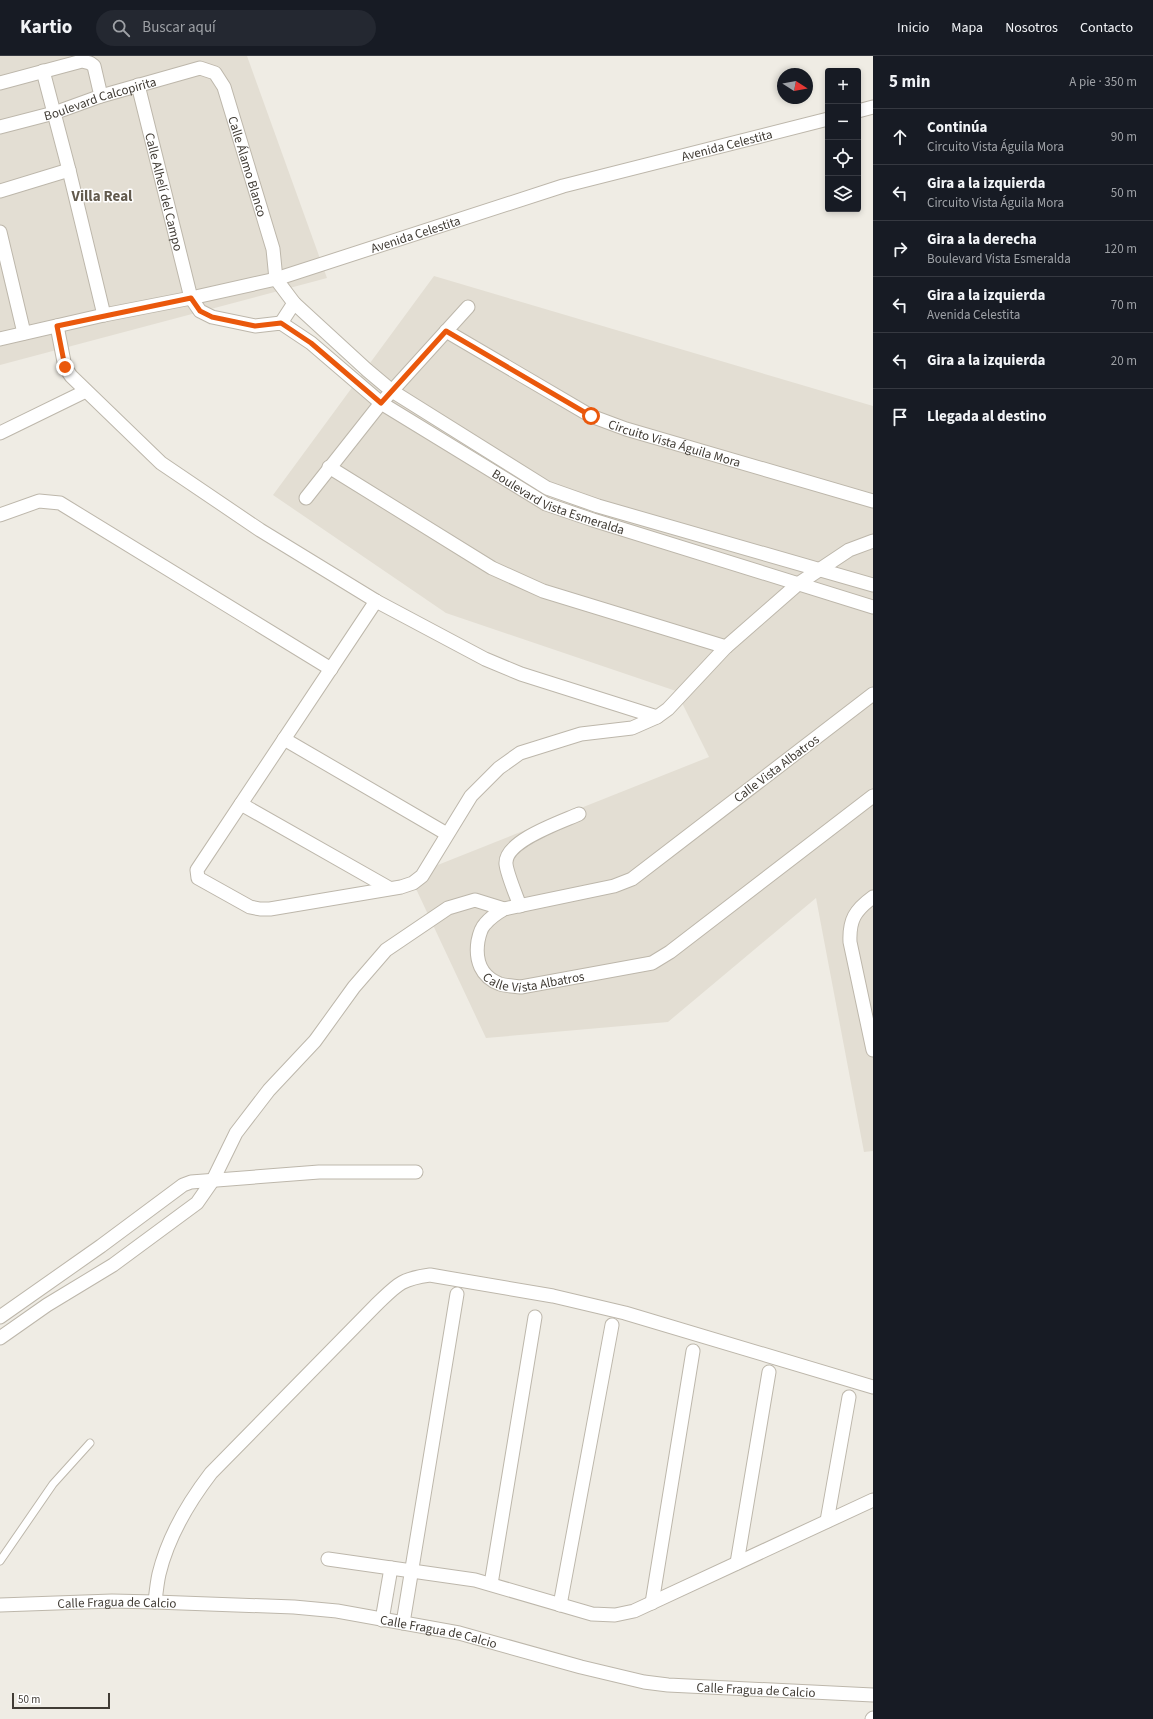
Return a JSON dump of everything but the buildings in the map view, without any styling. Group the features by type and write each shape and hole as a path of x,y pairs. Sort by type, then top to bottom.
{"street":[{"path":"0,83 82,61 90,63 94,66 101,96"},
{"name":"Boulevard Calcopirita","path":"0,127 54,113 101,96 200,68"},
{"name":"Calle Álamo Blanco","path":"200,68 215,73 224,87 273,249 276,279"},
{"path":"43,71 69,170 104,315"},
{"name":"Calle Alhelí del Campo","path":"138,85 191,298"},
{"path":"861,110 873,107"},
{"name":"Avenida Celestita","path":"0,339 104,315 276,279 563,186 825,120"},
{"path":"0,191 69,170"},
{"path":"0,232 24,333"},
{"name":"Boulevard Vista Esmeralda","path":"276,279 294,302 367,370 392,391 547,488 598,506 873,585"},
{"path":"191,298 200,311 212,317 255,326 281,323 294,302"},
{"path":"306,498 381,403 468,307"},
{"name":"Boulevard Vista Esmeralda","path":"281,323 311,343 381,403 546,504 873,607"},
{"path":"57,326 65,367 71,376 161,463 260,530 376,601 485,658 507,668 657,717"},
{"name":"Circuito Vista Águila Mora","path":"446,331 591,416 626,429 873,501"},
{"path":"0,433 86,391"},
{"path":"329,467 492,568 543,591 726,647"},
{"path":"0,515 39,501 60,503 331,669"},
{"path":"376,601 197,870 198,878 250,907 270,909 413,883 422,876 471,796 499,768 520,753 581,734 632,728 657,717 668,709 726,647 798,584 849,550 873,541"},
{"name":"Calle Vista Albatros","path":"873,694 632,879 614,886 504,909 495,915 484,925 479,937 476,952 479,965 487,977 500,984 521,987 652,962 670,952 873,796"},
{"path":"284,738 447,834"},
{"path":"241,804 389,888"},
{"path":"520,906 506,864 507,854 520,841 579,814"},
{"path":"873,897 856,912 850,922 849,931 873,1050"},
{"path":"0,1338 47,1305 113,1265 184,1215 197,1203 213,1180 236,1133 269,1090 315,1041 354,987 386,950 448,908 475,900 504,909"},
{"path":"0,1317 101,1246 183,1185 191,1182 319,1172 416,1172"},
{"path":"155,1602 159,1574 173,1534 193,1496 202,1484 211,1473 376,1305 400,1283 412,1277 430,1275 560,1297 625,1313 873,1387"},
{"path":"403,1623 457,1294"},
{"path":"491,1584 536,1317"},
{"path":"560,1605 612,1325"},
{"path":"652,1603 693,1351"},
{"path":"737,1563 769,1372"},
{"path":"827,1521 849,1397"},
{"path":"328,1558 475,1580 592,1614 615,1615 634,1611 652,1603 873,1500"},
{"path":"382,1620 391,1568"},
{"name":"Calle Fragua de Calcio","path":"0,1605 112,1601 294,1607 336,1611 459,1633 581,1667 644,1682 668,1685 873,1695"}],"lane":[{"path":"0,1561 54,1484 90,1443"}],"shaded area":[{"path":"0,56 247,56 327,278 0,365"},
{"path":"434,276 873,406 873,1151 864,1152 816,898 668,1022 486,1038 410,876 709,757 676,691 446,613 273,495"}],"district":[{"name":"Villa Real","path":"102,196"}],"route":[{"path":"65,367 57,326 191,298 200,311 212,317 255,326 281,323 311,343 381,403 446,331 591,416"}]}
